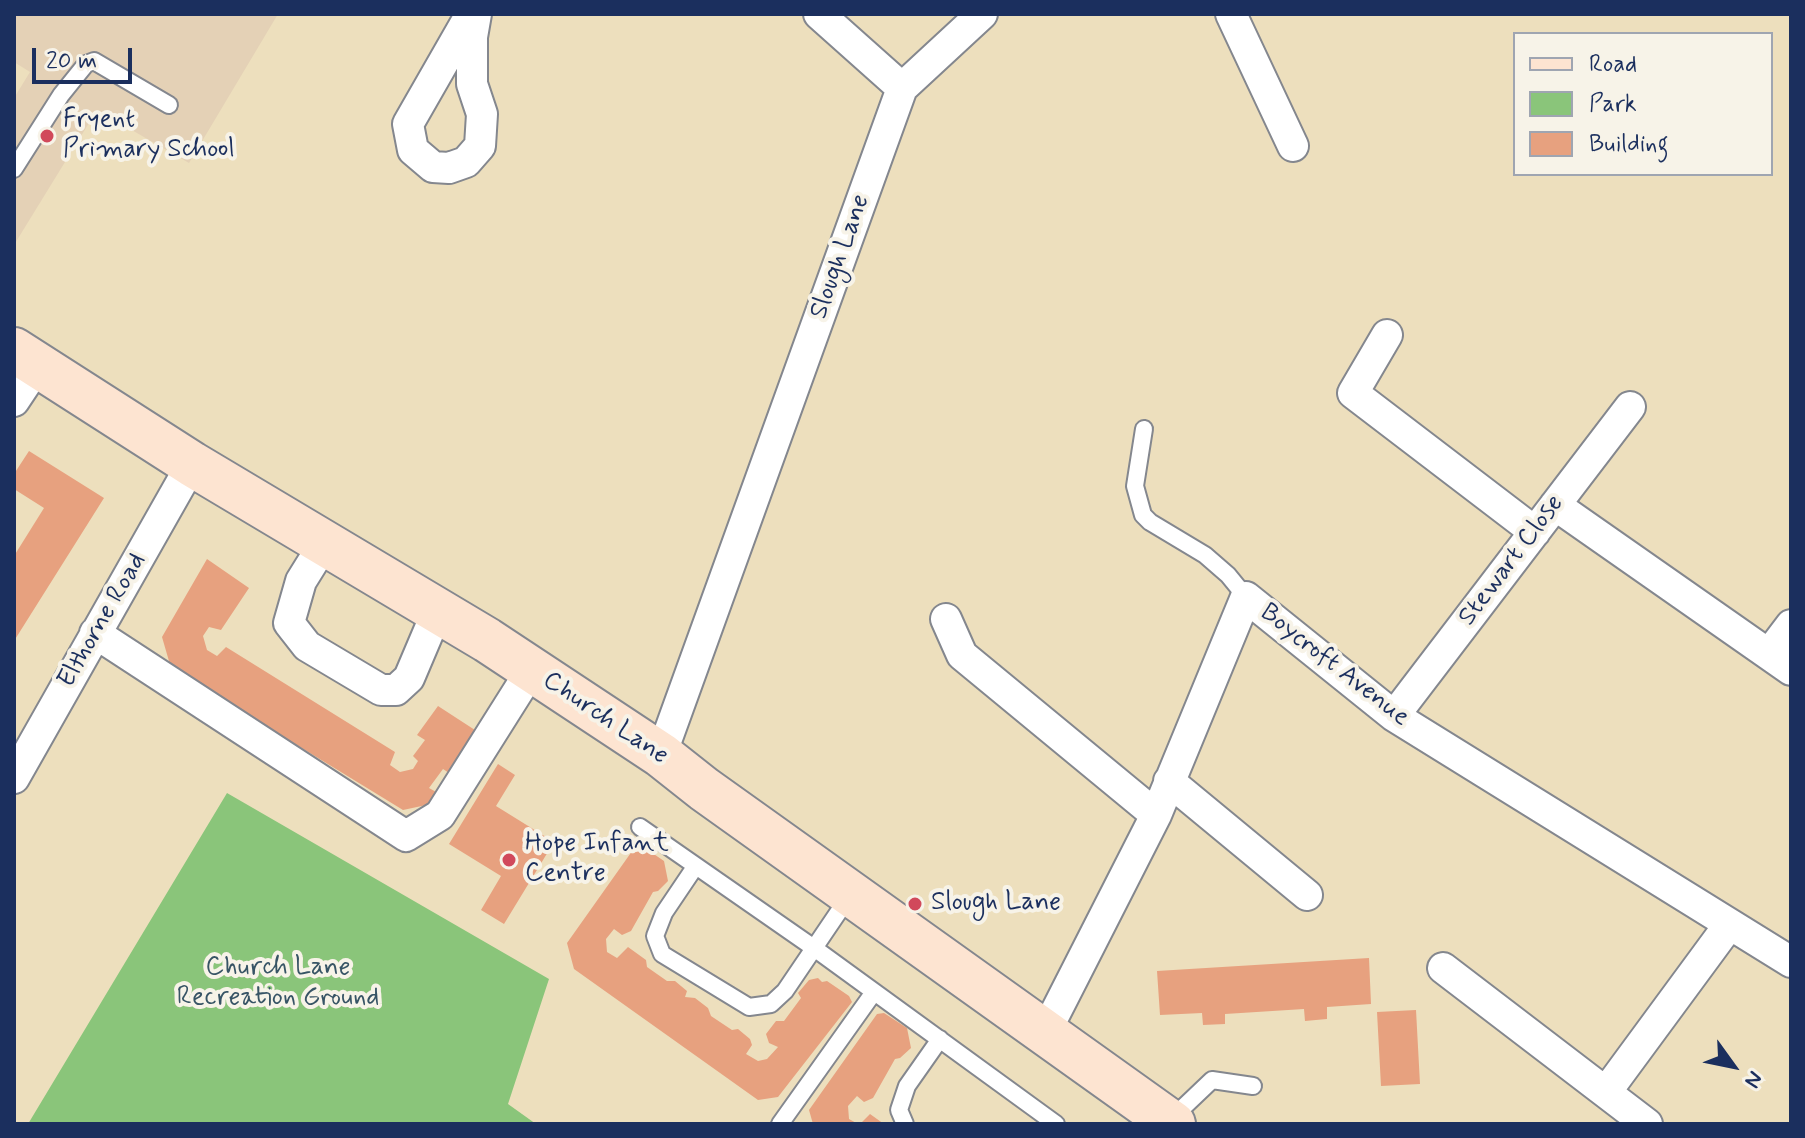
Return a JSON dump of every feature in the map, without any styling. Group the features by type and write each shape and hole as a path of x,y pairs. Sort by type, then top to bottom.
{"main road":[{"name":"Church Lane","path":"26,358 192,464 532,669 661,755 704,789 1171,1123"}],"street":[{"path":"819,14 902,88"},
{"name":"Slough Lane","path":"661,755 902,88 982,14"},
{"path":"1231,14 1293,146"},
{"path":"1387,335 1353,393 1535,532"},
{"path":"14,401 26,358"},
{"name":"Stewart Close","path":"1394,716 1630,407"},
{"name":"Elthorne Road","path":"14,778 192,464"},
{"path":"1555,505 1780,662 1791,625"},
{"path":"324,544 301,581 289,623 307,646 381,690 396,690 409,678 437,612"},
{"name":"Boycroft Avenue","path":"1045,1033 1156,815 1246,597 1394,716 1729,925 1788,955"},
{"path":"946,619 962,655 1156,815"},
{"path":"95,633 406,836 440,815 532,669"},
{"path":"1169,781 1307,895"},
{"path":"1606,1092 1729,925"},
{"path":"1443,968 1647,1124"}],"lane":[{"path":"14,169 61,95 86,64 94,61 169,105"},
{"path":"1144,429 1135,486 1143,515 1205,555 1228,575 1246,597"},
{"path":"640,827 814,948 1051,1123"},
{"path":"695,867 664,913 655,936 662,954 749,1007 771,1004 785,991 850,894"},
{"path":"780,1124 874,992"},
{"path":"905,1124 899,1110 907,1086 940,1039"},
{"path":"1171,1123 1212,1080 1253,1086"}],"shaded area":[{"name":"Fryent Primary School","path":"14,14 278,14 189,163 97,110 14,245 14,98 30,72 14,62"}],"green space":[{"name":"Church Lane Recreation Ground","path":"227,793 549,979 508,1104 536,1124 28,1124"}],"building":[{"path":"29,451 104,498 14,641 14,556 44,508 14,489 14,474"},
{"path":"207,559 249,588 221,630 209,627 203,636 207,650 217,656 226,647 395,752 390,765 400,772 413,769 418,761 413,756 425,740 417,735 438,706 478,732 449,773 443,769 429,788 438,793 431,804 403,810 171,668 162,637"},
{"name":"Hope Infant Centre","path":"498,764 515,775 496,806 554,842 504,924 481,910 501,876 449,844"},
{"path":"642,846 664,861 668,881 653,892 631,931 622,935 614,929 606,939 607,952 617,958 628,947 646,960 647,967 667,981 675,981 687,991 685,997 695,998 708,1008 711,1016 732,1030 738,1029 750,1039 752,1045 746,1054 758,1061 767,1059 778,1047 769,1043 766,1034 776,1021 784,1021 801,998 798,993 809,980 818,978 822,982 827,981 849,996 852,1002 778,1097 758,1100 574,969 567,943 635,847"},
{"path":"1369,958 1371,1004 1327,1007 1327,1019 1305,1021 1304,1009 1225,1014 1225,1024 1203,1025 1202,1013 1160,1015 1157,971"},
{"path":"1416,1010 1420,1084 1381,1086 1377,1012"},
{"path":"884,1013 907,1028 911,1048 895,1059 873,1098 864,1102 857,1096 848,1106 849,1119 858,1124 813,1124 809,1110 877,1014"},
{"path":"870,1114 884,1124 860,1124"}],"place":[{"name":"Fryent Primary School","path":"47,136"},
{"name":"Hope Infant Centre","path":"509,860"},
{"name":"Slough Lane","path":"915,904"}]}
